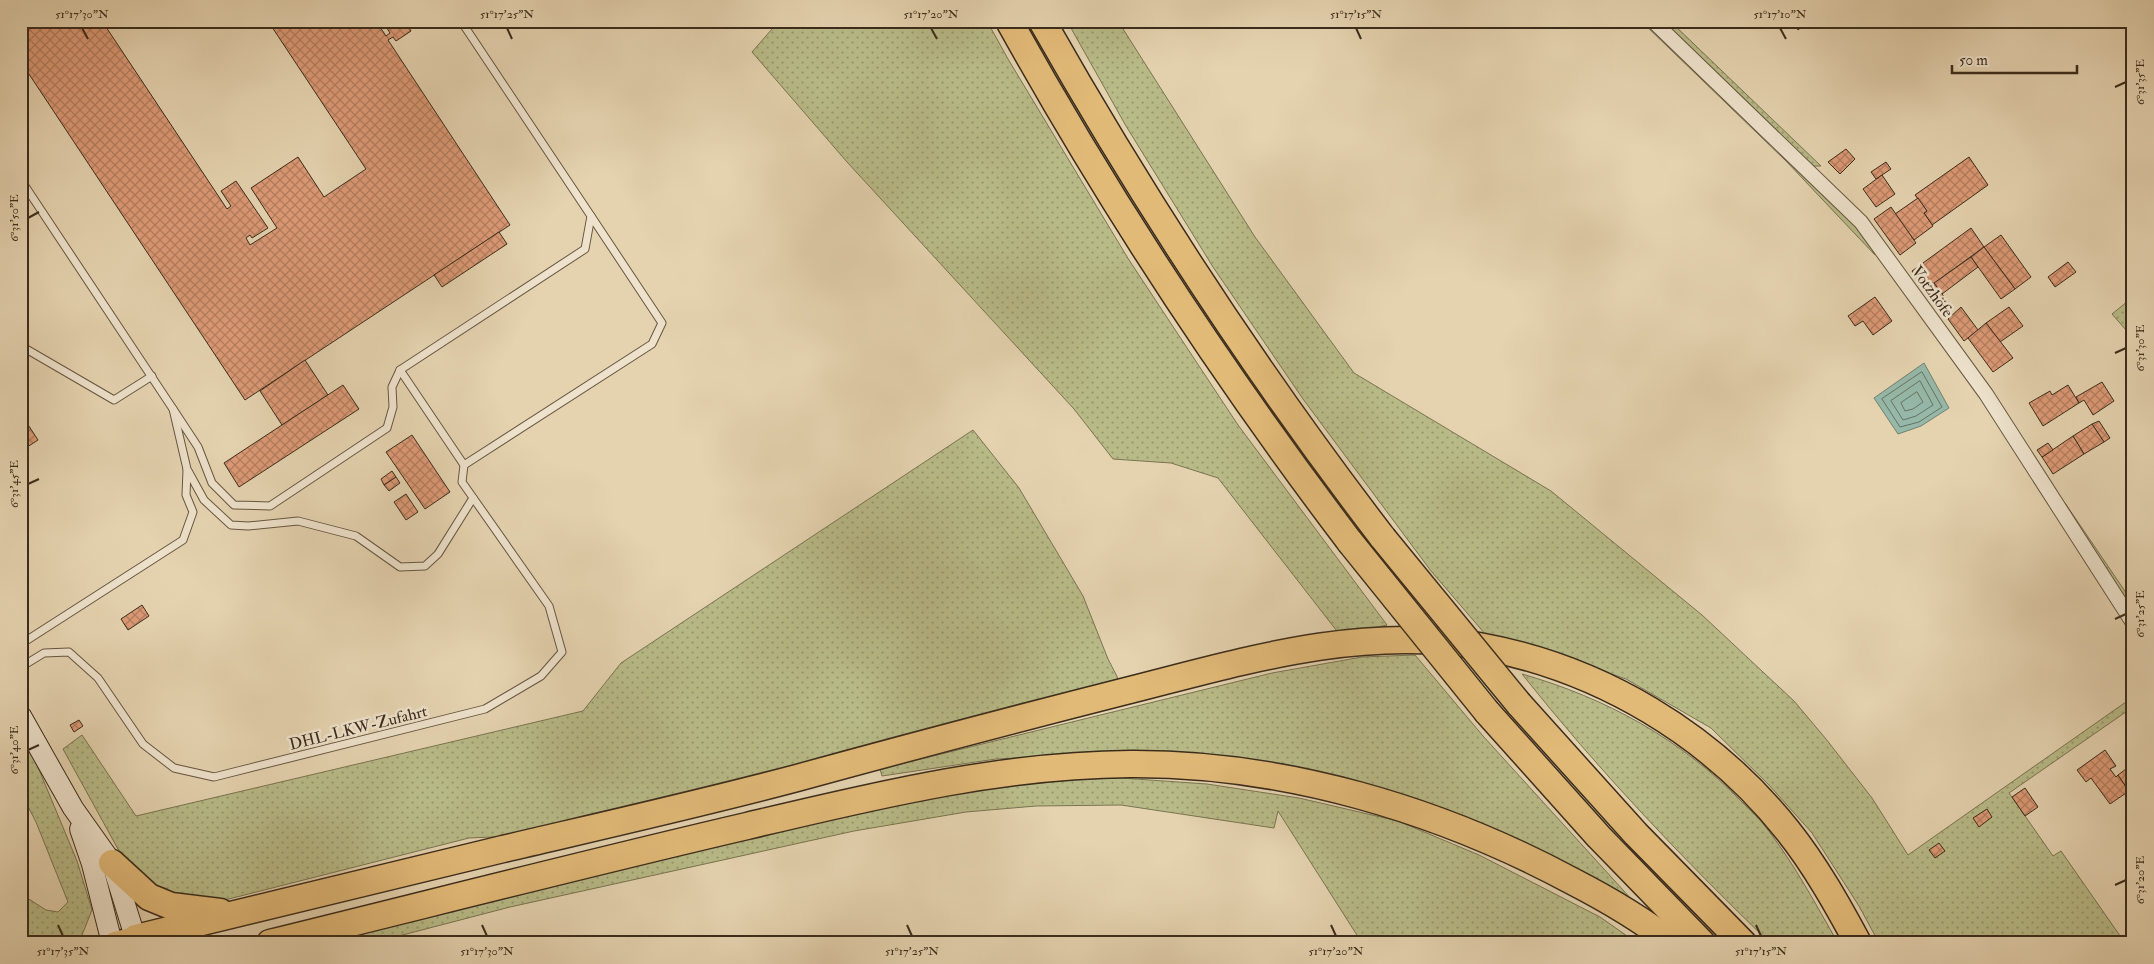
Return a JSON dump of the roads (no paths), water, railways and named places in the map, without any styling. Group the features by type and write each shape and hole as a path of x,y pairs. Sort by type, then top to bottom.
{"highway":[{"path":"1009,21 1109,192 1167,284 1242,395 1350,542 1487,712 1599,837 1702,943"},
{"path":"1042,21 1116,148 1193,272 1286,407 1383,538 1519,704 1636,834 1743,943"},
{"path":"125,942 725,797 1056,708 1246,661 1329,645 1412,639 1475,646 1550,664 1606,686 1670,722 1734,772 1776,816 1811,863 1858,943"},
{"path":"270,943 649,849 920,786 1036,770 1132,764 1191,766 1270,776 1332,789 1396,808 1465,832 1536,863 1612,903 1672,943"},
{"path":"112,863 149,897 171,906 243,914"}],"main road":[{"path":"21,716 73,808 112,863 125,942"},
{"path":"73,808 92,864 125,942"}],"street":[{"name":"Votzhöfe","path":"1653,21 1861,222 1986,394 2133,624"}],"lane":[{"path":"461,21 662,323 652,344 464,465"},
{"path":"21,180 198,447 212,483 234,505 270,506 387,428 393,407 392,388 400,370 585,249 591,216"},
{"path":"21,346 114,400 152,376"},
{"path":"187,469 204,500 231,525 248,526 298,521 356,536 400,567 425,566 438,554 473,498 462,482 464,465 400,370"},
{"path":"21,644 183,540 193,512 186,495 187,469 174,409"},
{"name":"DHL-LKW-Zufahrt","path":"21,667 44,653 69,652 98,678 143,744 174,768 214,777 485,709 541,676 562,652 548,606 473,498"}],"water":[{"path":"1924,363 1949,408 1921,426 1898,434 1874,398"}]}
